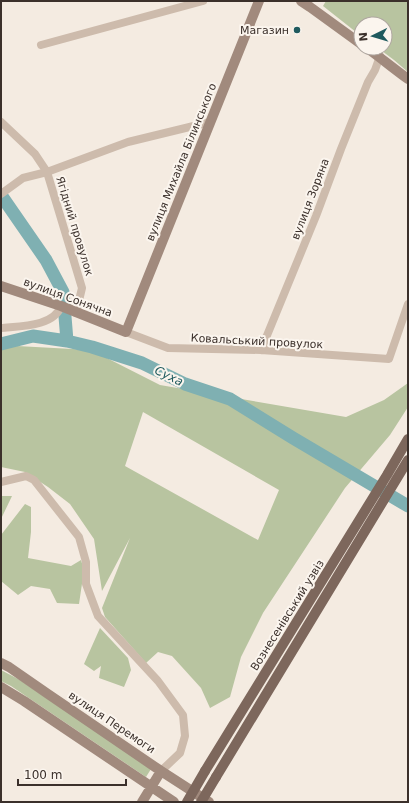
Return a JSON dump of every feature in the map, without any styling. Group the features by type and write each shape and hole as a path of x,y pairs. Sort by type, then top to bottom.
{"main road":[{"name":"Вознесенівський узвіз","path":"201,802 391,478 408,440"},
{"name":"Вознесенівський узвіз","path":"391,478 408,460"},
{"name":"Вознесенівський узвіз","path":"187,802 205,771 374,506"}],"street":[{"path":"41,45 203,1"},
{"name":"вулиця Михайла Білинського","path":"126,332 258,1"},
{"path":"301,1 312,4 353,37"},
{"path":"380,56 408,79"},
{"name":"вулиця Зоряна","path":"261,350 313,223 343,142 380,56"},
{"path":"1,122 35,154 47,172 23,178 3,192"},
{"name":"Ягідний провулок","path":"74,312 82,288 47,172 128,142 210,122"},
{"name":"вулиця Сонячна","path":"1,286 62,306 126,332"},
{"name":"Ковальський провулок","path":"126,332 168,348 261,350 389,359 408,304"},
{"path":"1,328 40,323 49,320 60,311 62,306"},
{"path":"1,482 26,476 34,480 79,538 86,562 86,584 98,616 158,681 183,715 185,736 180,753 161,771 142,802"},
{"name":"вулиця Перемоги","path":"1,663 209,802"},
{"path":"1,687 174,802"}],"green space":[{"path":"326,1 408,1 408,72 389,56 393,56 393,16 353,16 353,30 323,6"},
{"path":"17,346 91,350 160,385 346,417 384,400 408,383 408,407 390,435 345,488 263,613 241,657 230,697 210,708 201,688 172,656 158,652 146,663 105,617 102,608 130,538 102,591 94,539 70,504 25,472 1,467 1,349","holes":["143,412 279,490 258,540 125,466"]},
{"path":"1,496 12,496 1,519"},
{"path":"25,504 31,507 31,532 28,558 71,566 81,560 84,570 79,604 57,603 50,589 31,586 18,595 1,581 1,535"},
{"path":"100,628 128,658 131,670 124,687 99,678 101,666 94,671 84,664"},
{"path":"1,670 20,680 151,769 146,777 11,686 1,681"}],"waterway":[{"name":"Суха","path":"1,195 46,260 63,292 67,341 92,347 142,363 185,384 230,399 408,506"},
{"path":"1,344 33,336 67,341"}],"place":[{"name":"Магазин","path":"297,30"}]}
